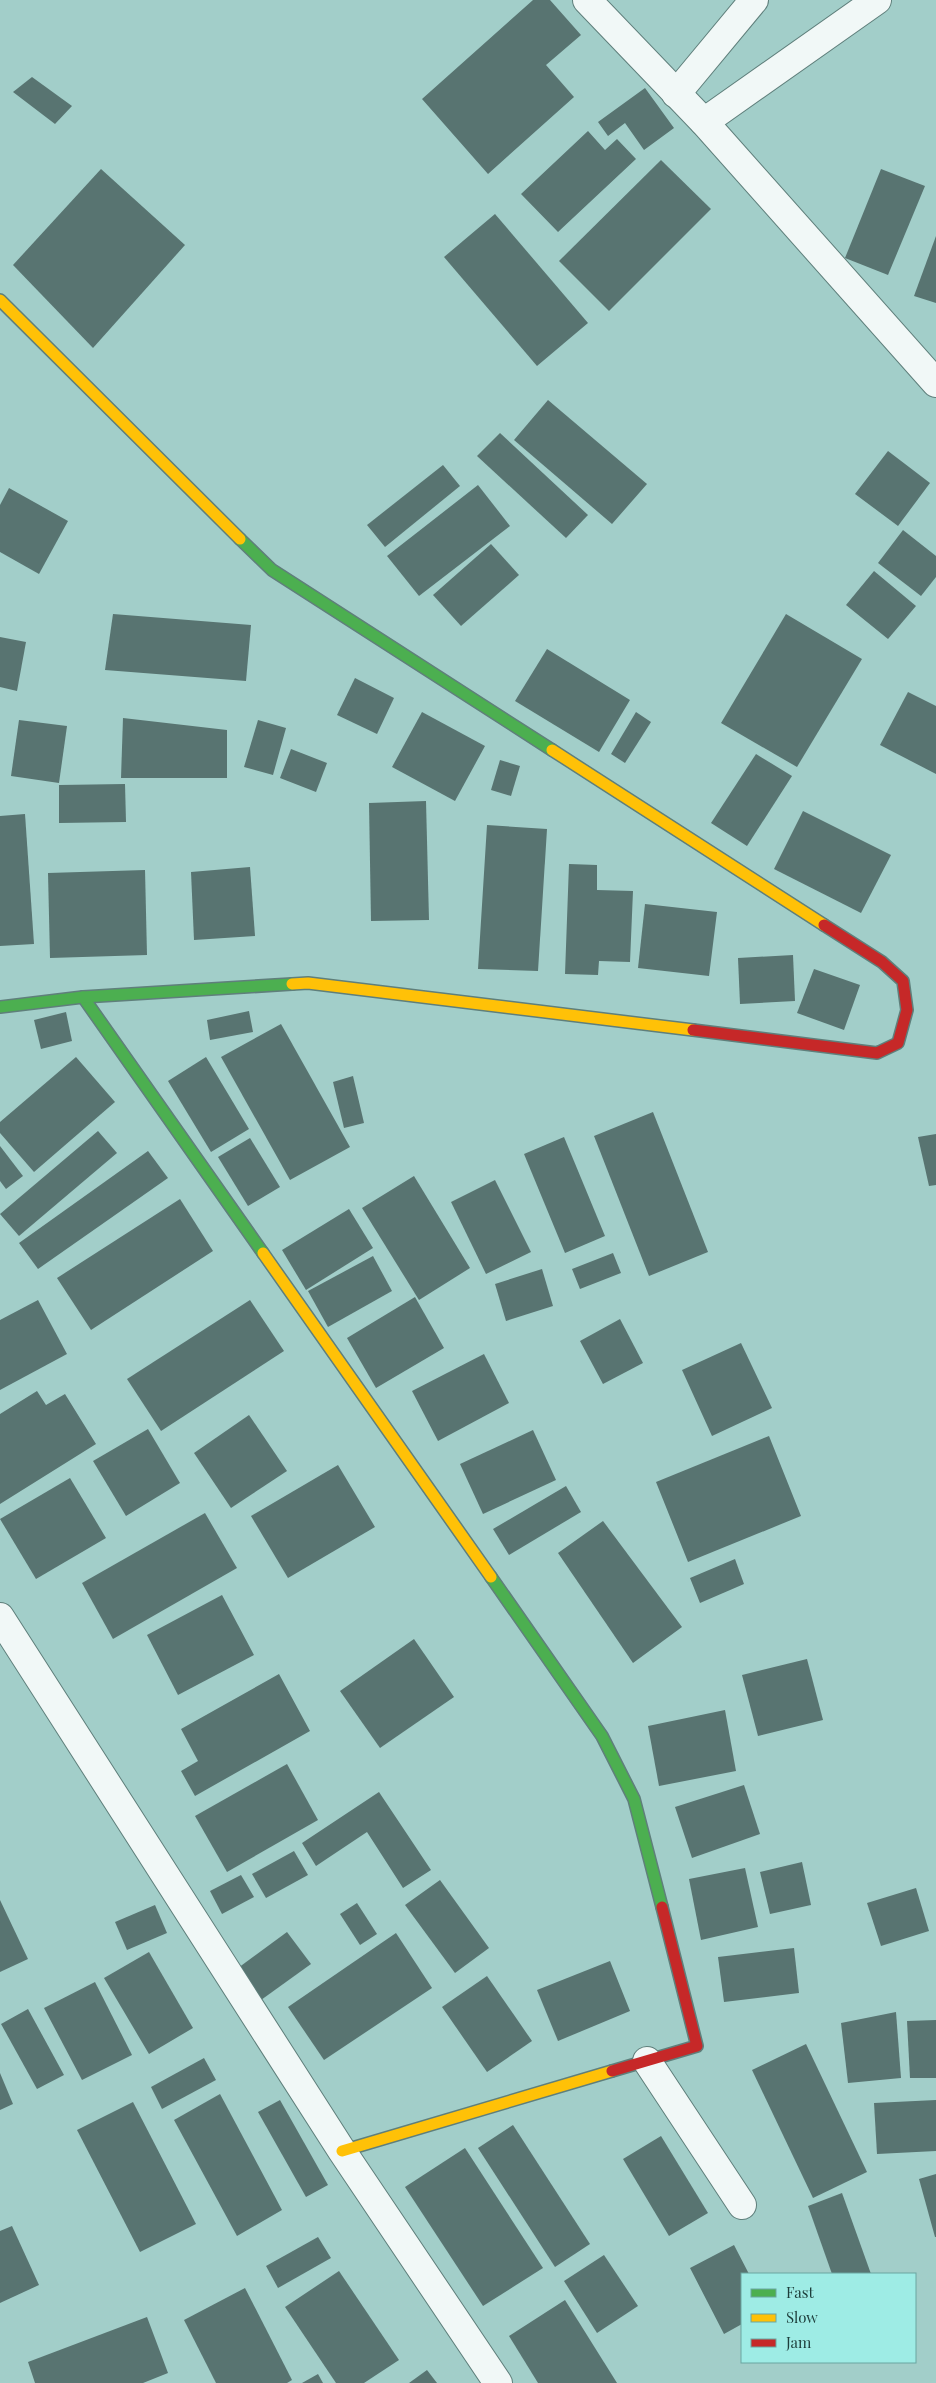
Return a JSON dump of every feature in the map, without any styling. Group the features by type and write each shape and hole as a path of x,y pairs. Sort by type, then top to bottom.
{"street":[{"path":"587,0 704,122 936,383"},
{"path":"676,94 754,0"},
{"path":"704,122 877,0"},
{"path":"0,300 272,570 882,962 903,981 907,1010 898,1044 877,1053 308,983 83,997 0,1006"},
{"path":"83,997 602,1736 634,1799 698,2046 342,2151"},
{"path":"0,1617 342,2151 498,2383"},
{"path":"647,2061 742,2205"}],"building":[{"path":"533,0 550,0 581,35 546,65 574,97 488,174 422,99"},
{"path":"32,77 72,106 55,124 13,92"},
{"path":"645,88 674,128 644,150 625,123 608,136 598,122"},
{"path":"588,131 605,150 617,139 636,159 558,232 521,194"},
{"path":"661,160 711,209 609,311 559,261"},
{"path":"101,169 185,245 93,348 13,265"},
{"path":"881,169 925,186 888,275 845,258"},
{"path":"495,214 588,323 537,366 444,257"},
{"path":"936,236 936,303 914,296"},
{"path":"548,400 647,484 612,524 514,440"},
{"path":"500,433 588,515 566,538 477,456"},
{"path":"888,451 930,483 898,526 855,494"},
{"path":"443,465 460,486 385,547 367,525"},
{"path":"478,485 510,526 419,596 387,556"},
{"path":"9,488 68,521 39,574 0,552 0,505"},
{"path":"903,530 936,556 936,577 921,596 878,563"},
{"path":"491,544 519,575 461,626 433,595"},
{"path":"874,571 916,606 888,639 846,605"},
{"path":"113,614 251,625 246,681 105,670"},
{"path":"786,614 862,659 797,767 721,723"},
{"path":"0,637 26,642 17,691 0,687"},
{"path":"547,649 630,700 599,752 515,701"},
{"path":"355,678 394,698 377,734 337,715"},
{"path":"908,692 936,706 936,774 880,745"},
{"path":"422,712 485,746 455,801 392,767"},
{"path":"636,712 651,722 625,763 611,754"},
{"path":"123,718 227,730 227,778 121,778"},
{"path":"19,720 67,726 59,783 11,776"},
{"path":"258,720 286,728 273,775 244,767"},
{"path":"291,749 327,763 316,792 280,778"},
{"path":"756,754 792,776 747,846 711,823"},
{"path":"500,760 520,766 511,796 491,790"},
{"path":"125,784 126,822 59,823 59,785"},
{"path":"426,801 429,920 371,921 369,803"},
{"path":"803,811 891,855 861,913 774,869"},
{"path":"25,814 34,944 0,946 0,816"},
{"path":"487,825 547,829 538,971 478,969"},
{"path":"569,864 597,865 597,890 633,891 630,962 599,961 598,975 565,974"},
{"path":"250,867 255,936 194,940 191,872"},
{"path":"145,870 147,955 50,958 48,873"},
{"path":"645,904 717,912 709,976 638,968"},
{"path":"793,955 795,1001 740,1004 738,958"},
{"path":"814,969 860,985 844,1030 797,1013"},
{"path":"249,1011 253,1032 210,1040 207,1020"},
{"path":"66,1012 72,1041 41,1049 34,1020"},
{"path":"281,1024 350,1147 290,1180 221,1057"},
{"path":"76,1057 115,1102 34,1172 0,1133 0,1122"},
{"path":"206,1057 249,1129 211,1152 168,1081"},
{"path":"353,1076 364,1123 344,1128 333,1082"},
{"path":"653,1112 708,1252 649,1276 594,1136"},
{"path":"98,1131 117,1153 19,1236 0,1214"},
{"path":"936,1134 936,1185 929,1186 918,1137"},
{"path":"564,1137 605,1236 565,1253 524,1154"},
{"path":"250,1138 280,1187 248,1206 218,1157"},
{"path":"0,1146 23,1176 6,1189 0,1181"},
{"path":"148,1151 168,1178 38,1269 19,1243"},
{"path":"414,1176 470,1268 419,1300 362,1208"},
{"path":"495,1180 531,1252 486,1274 451,1202"},
{"path":"180,1199 213,1251 91,1330 57,1278"},
{"path":"349,1209 373,1248 306,1290 282,1250"},
{"path":"613,1253 621,1273 580,1289 572,1269"},
{"path":"373,1256 392,1291 328,1327 308,1291"},
{"path":"542,1269 553,1306 506,1321 495,1284"},
{"path":"415,1297 444,1348 376,1388 347,1338"},
{"path":"38,1300 67,1354 0,1390 0,1320"},
{"path":"250,1300 284,1351 161,1431 127,1379"},
{"path":"620,1319 643,1363 603,1384 580,1341"},
{"path":"741,1343 772,1408 712,1436 682,1370"},
{"path":"484,1354 509,1403 438,1441 412,1391"},
{"path":"37,1391 46,1405 65,1394 96,1444 0,1504 0,1414"},
{"path":"249,1415 287,1471 231,1508 194,1453"},
{"path":"148,1429 180,1483 126,1516 93,1461"},
{"path":"533,1430 556,1480 483,1514 460,1464"},
{"path":"769,1436 801,1516 688,1562 656,1482"},
{"path":"338,1465 375,1527 288,1578 251,1516"},
{"path":"70,1478 106,1538 36,1579 0,1519"},
{"path":"566,1486 581,1512 509,1555 493,1529"},
{"path":"205,1513 237,1568 113,1639 82,1583"},
{"path":"603,1521 682,1627 633,1663 558,1553"},
{"path":"735,1559 744,1584 700,1603 690,1578"},
{"path":"222,1595 254,1655 178,1695 147,1635"},
{"path":"414,1639 454,1697 380,1748 340,1691"},
{"path":"807,1659 823,1720 758,1736 742,1675"},
{"path":"279,1674 310,1731 195,1796 181,1771 198,1761 181,1729"},
{"path":"725,1710 736,1771 659,1786 648,1726"},
{"path":"287,1764 318,1820 227,1872 195,1816"},
{"path":"744,1785 760,1834 692,1858 675,1807"},
{"path":"379,1792 431,1870 403,1888 367,1832 316,1866 302,1843"},
{"path":"294,1851 308,1875 266,1898 252,1874"},
{"path":"802,1862 811,1905 770,1914 760,1872"},
{"path":"745,1868 758,1927 701,1940 689,1879"},
{"path":"241,1875 254,1897 222,1914 210,1891"},
{"path":"440,1880 489,1948 455,1973 405,1905"},
{"path":"916,1888 929,1931 881,1946 867,1903"},
{"path":"0,1900 28,1959 0,1972"},
{"path":"357,1903 377,1934 360,1945 340,1914"},
{"path":"155,1905 167,1933 127,1950 115,1922"},
{"path":"287,1932 311,1964 261,2000 238,1968"},
{"path":"396,1933 432,1988 324,2060 288,2007"},
{"path":"794,1948 799,1993 724,2002 718,1957"},
{"path":"149,1952 193,2028 149,2054 104,1978"},
{"path":"610,1961 630,2011 558,2041 537,1990"},
{"path":"487,1976 532,2041 487,2072 442,2007"},
{"path":"95,1982 132,2055 82,2080 44,2008"},
{"path":"28,2009 64,2075 37,2089 1,2024"},
{"path":"896,2012 901,2078 848,2083 841,2023"},
{"path":"936,2020 936,2078 910,2078 907,2021"},
{"path":"806,2044 867,2172 813,2198 752,2070"},
{"path":"204,2058 216,2080 162,2109 151,2087"},
{"path":"0,2073 13,2104 0,2110"},
{"path":"220,2094 282,2210 237,2236 174,2120"},
{"path":"280,2100 328,2185 306,2197 258,2112"},
{"path":"936,2100 936,2151 877,2154 874,2103"},
{"path":"133,2102 196,2224 140,2252 77,2130"},
{"path":"513,2125 590,2244 555,2267 478,2148"},
{"path":"661,2136 708,2213 669,2236 623,2159"},
{"path":"465,2148 543,2268 483,2306 405,2187"},
{"path":"936,2174 936,2237 935,2237 919,2179"},
{"path":"842,2193 871,2273 832,2273 808,2206"},
{"path":"12,2226 39,2285 0,2303 0,2231"},
{"path":"318,2237 331,2258 278,2288 266,2266"},
{"path":"734,2245 748,2273 741,2273 741,2325 724,2334 690,2268"},
{"path":"604,2255 638,2306 597,2333 564,2281"},
{"path":"339,2271 399,2360 364,2383 336,2383 285,2307"},
{"path":"245,2288 292,2380 287,2383 216,2383 184,2320"},
{"path":"565,2300 617,2383 538,2383 509,2336"},
{"path":"147,2317 168,2373 143,2383 35,2383 28,2362"},
{"path":"427,2370 437,2383 409,2383"},
{"path":"318,2374 323,2383 302,2383"}],"traffic: fast":[{"path":"240,539 272,570 552,750"},
{"path":"0,1007 83,997 292,984"},
{"path":"83,997 263,1253"},
{"path":"491,1577 602,1736 634,1799 662,1907"}],"traffic: slow":[{"path":"0,300 240,539"},
{"path":"552,750 824,925"},
{"path":"292,984 308,983 693,1030"},
{"path":"263,1253 491,1577"},
{"path":"342,2151 612,2071"}],"traffic: jam":[{"path":"693,1030 877,1053 898,1043 907,1010 903,981 882,962 824,925"},
{"path":"612,2071 697,2046 662,1907"}]}
